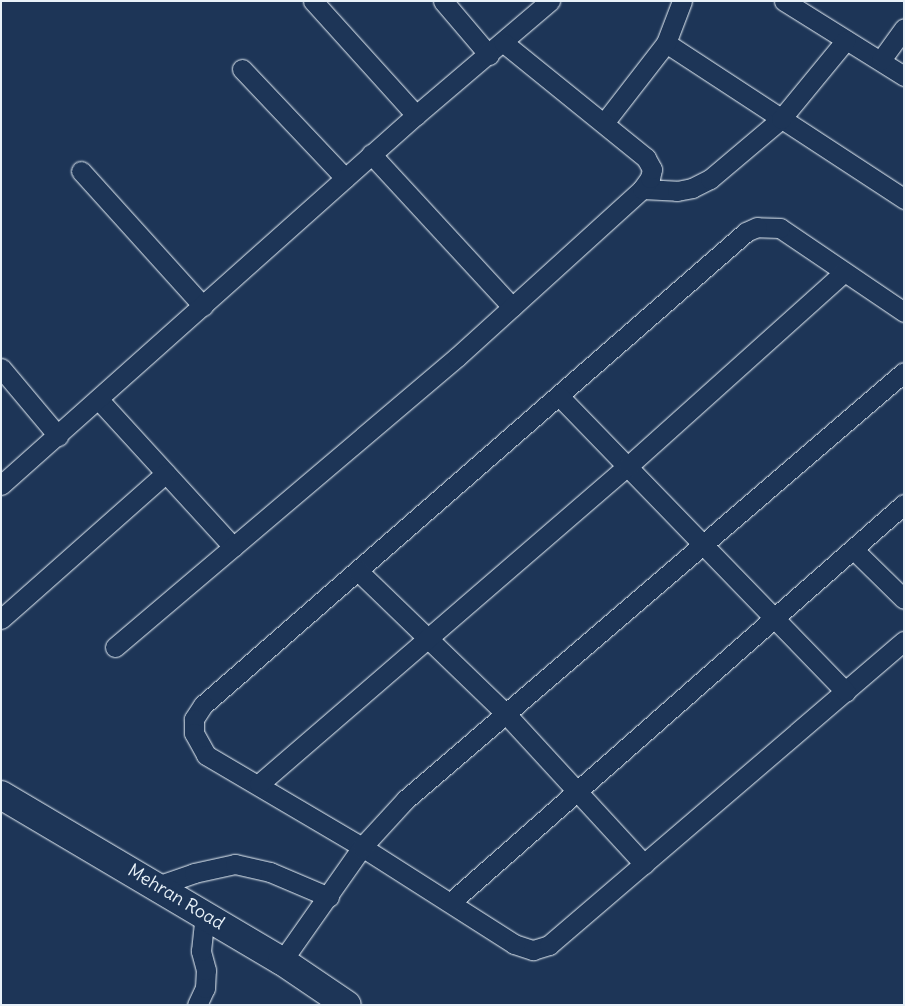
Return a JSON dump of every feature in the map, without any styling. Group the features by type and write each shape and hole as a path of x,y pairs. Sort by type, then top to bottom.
{"street":[{"path":"313,1 416,115"},
{"path":"442,1 488,55"},
{"path":"1,485 99,400 416,115 550,1"},
{"path":"604,123 666,43 682,1"},
{"path":"784,1 904,76"},
{"path":"881,60 904,28"},
{"path":"642,189 692,188 710,179 781,120 846,40"},
{"path":"115,647 512,307 642,189 652,169 646,158 504,42"},
{"path":"666,43 781,120 902,193"},
{"path":"242,69 345,178"},
{"path":"372,154 512,307"},
{"path":"81,171 203,306"},
{"path":"902,307 844,272 780,228 757,227 746,232 203,705 194,719 194,733 206,755 259,784 362,847 451,902 514,944 534,950 549,945 846,692 904,640"},
{"path":"259,784 628,466 844,272"},
{"path":"1,368 58,436"},
{"path":"282,961 330,897 362,847 405,800 904,372"},
{"path":"559,396 705,544 846,692"},
{"path":"99,400 233,547"},
{"path":"1,619 166,474"},
{"path":"451,902 904,504"},
{"path":"853,549 904,599"},
{"path":"358,571 506,714 578,790 644,864"},
{"name":"Mehran Road","path":"1,795 282,961 347,1005"},
{"path":"157,886 194,873 235,864 270,872 330,897"},
{"path":"197,1005 206,988 206,970 201,951 204,915"}]}
